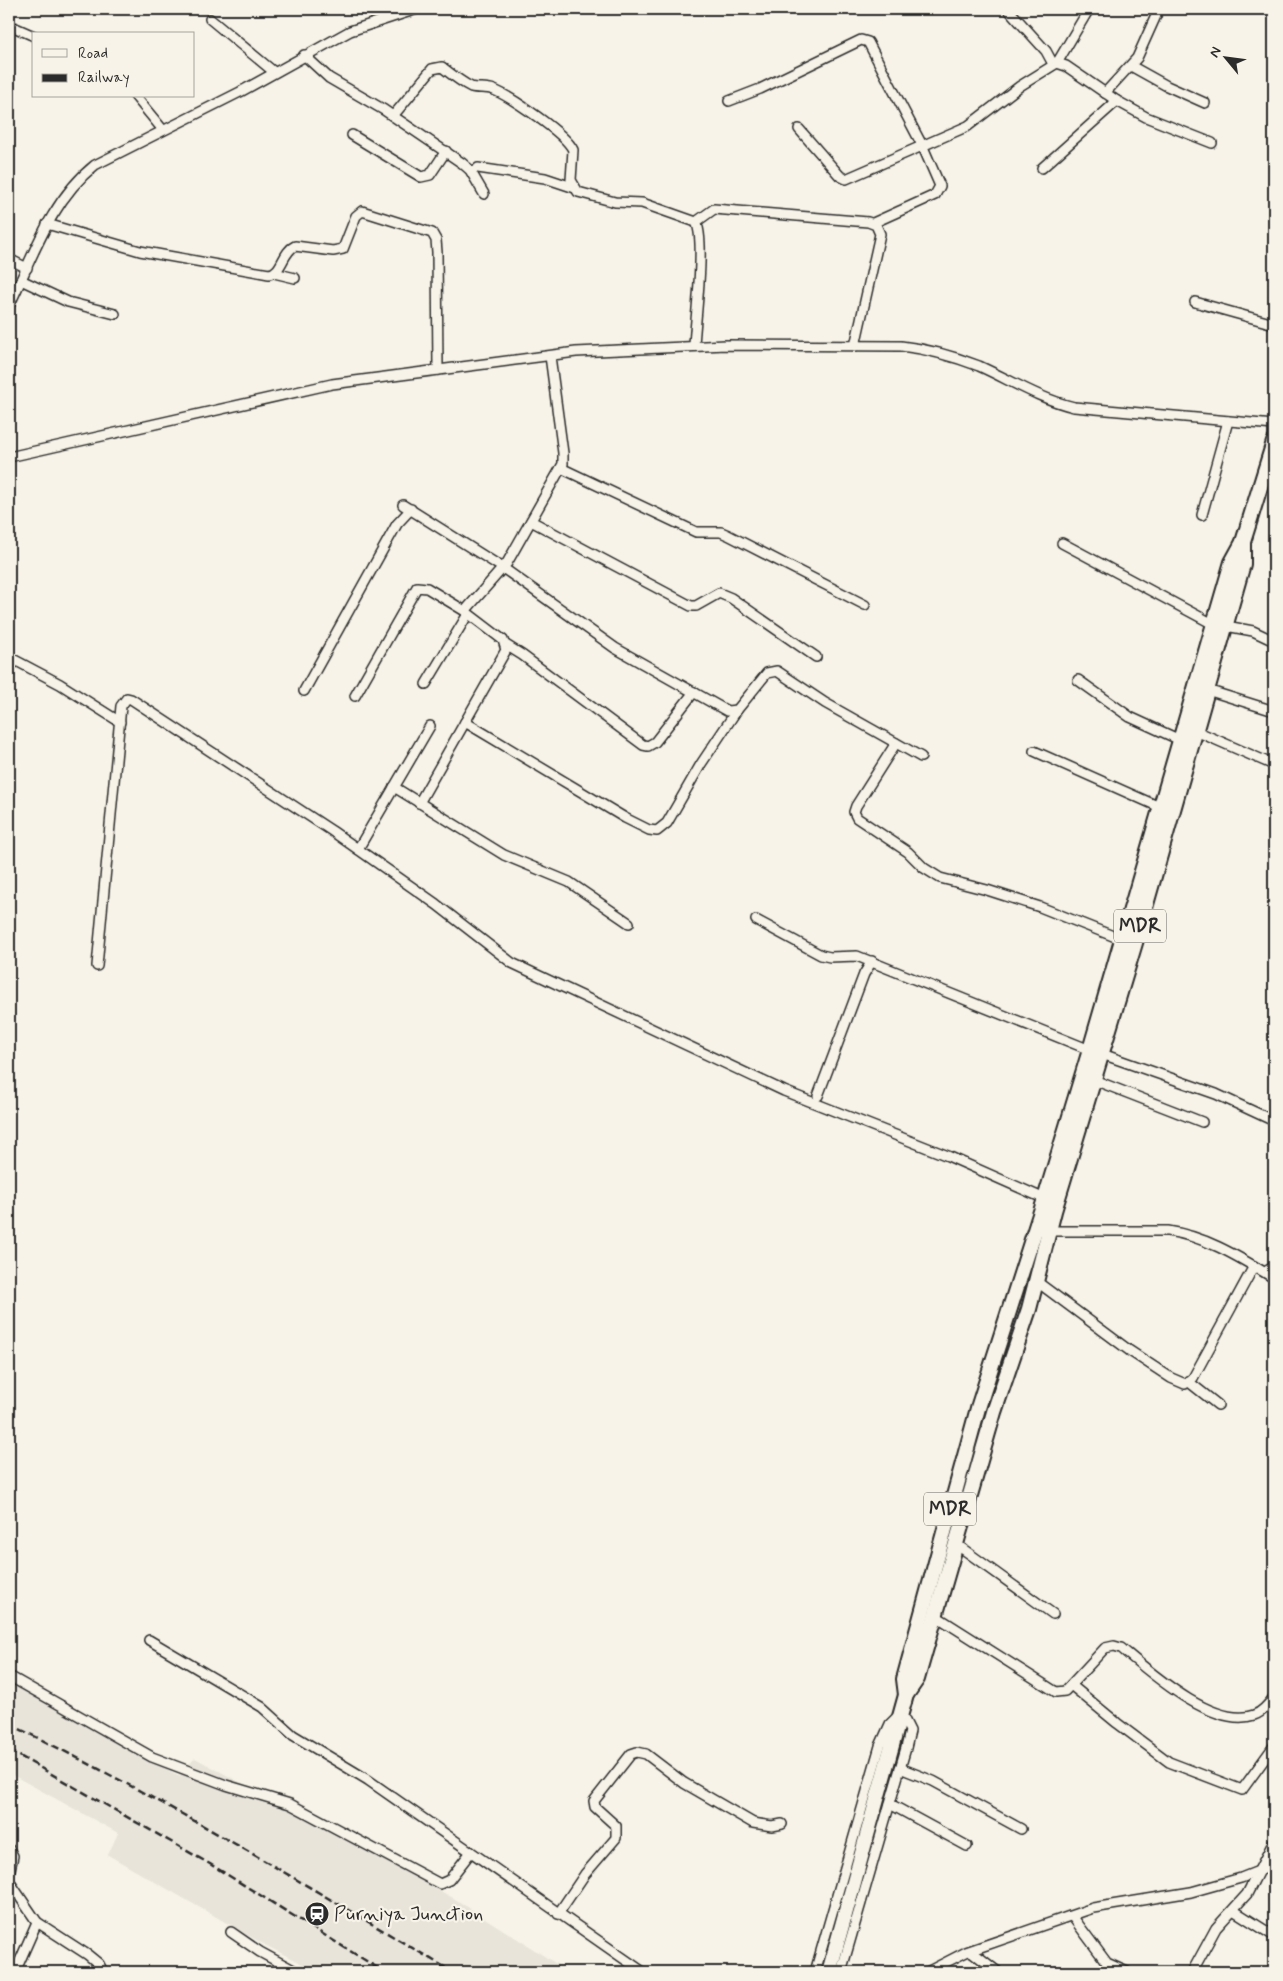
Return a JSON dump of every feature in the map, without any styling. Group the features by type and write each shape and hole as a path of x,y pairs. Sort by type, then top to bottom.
{"main road":[{"name":"MDR","path":"1103,1027 1123,940 1166,811 1196,731 1207,690 1232,562 1236,551 1243,542 1274,442"},
{"name":"MDR","path":"906,1696 904,1679 978,1408 1034,1231 1096,1052 1166,811 1180,740 1220,625"},
{"name":"MDR","path":"829,1972 894,1746 906,1696 917,1679 994,1412 1029,1309 1094,1080 1096,1052"}],"street":[{"path":"9,306 47,224 66,193 78,178 95,165 350,31 416,9"},
{"path":"1008,9 1055,63 1066,66 1117,101 1146,117 1212,143"},
{"path":"799,129 843,179 923,147 968,126 1055,63 1089,9"},
{"path":"1105,93 1131,66 1143,47 1159,9"},
{"path":"210,19 274,72"},
{"path":"9,25 32,35"},
{"path":"696,222 714,209 873,223 938,193 940,186 923,147 889,84 871,45 866,40 861,40 760,89 729,101"},
{"path":"304,55 329,78 393,116 446,151 470,170 484,194"},
{"path":"1131,66 1167,86 1205,103"},
{"path":"393,116 432,69 442,67 470,86 488,88 500,93 537,117 565,140 573,150 571,180 575,188"},
{"path":"136,98 163,130"},
{"path":"1042,168 1117,101"},
{"path":"352,135 421,177 430,175 446,151"},
{"path":"478,168 545,178 575,188 584,195 615,202 642,203 696,222"},
{"path":"274,273 286,253 295,246 333,251 343,249 356,216 362,211 432,234 436,240 438,252 438,370"},
{"path":"694,346 700,245 696,222"},
{"path":"855,346 880,234 879,228 873,223"},
{"path":"47,224 140,251 295,278"},
{"path":"9,259 27,268"},
{"path":"21,280 68,302 115,314"},
{"path":"1196,302 1274,324"},
{"path":"9,457 332,384 576,352 694,346 901,346 938,352 980,367 1043,397 1074,407 1274,425"},
{"path":"426,684 466,613 503,568 561,468 563,453 550,356"},
{"path":"1202,515 1228,421"},
{"path":"561,468 696,532 728,535 865,605"},
{"path":"304,691 407,507 503,568 615,648 727,711 737,710"},
{"path":"531,522 691,606 696,606 719,593 731,598 816,657"},
{"path":"1062,543 1220,625 1253,631 1274,641"},
{"path":"354,696 417,587 427,588 466,613 506,645 643,745 648,746 654,742 694,692"},
{"path":"419,803 503,657 506,645"},
{"path":"9,657 60,684 120,722"},
{"path":"465,722 625,818 649,830 657,831 667,823 701,764 737,710 767,673 777,671 825,703 921,757"},
{"path":"1078,680 1130,717 1180,740"},
{"path":"1207,690 1274,711"},
{"path":"97,966 120,722 123,701 126,698 131,698 358,849 436,904 501,956 521,968 775,1087 840,1115 948,1156 1045,1199"},
{"path":"358,849 430,726"},
{"path":"1196,731 1274,765"},
{"path":"896,743 856,806 854,812 857,818 908,852 924,868 940,878 987,890 1040,907 1123,940"},
{"path":"1034,751 1166,811"},
{"path":"394,788 504,855 569,882 628,923"},
{"path":"756,920 821,955 830,957 857,956 872,961 1096,1052 1216,1094 1274,1121"},
{"path":"818,1096 864,974 872,961"},
{"path":"1094,1080 1202,1122"},
{"path":"1034,1231 1168,1231 1186,1234 1209,1241 1274,1278"},
{"path":"1189,1382 1254,1266"},
{"path":"1036,1281 1171,1378 1181,1383 1189,1382 1218,1406"},
{"path":"956,1544 1053,1614"},
{"path":"936,1616 1001,1656 1052,1691 1061,1693 1105,1648 1114,1646 1121,1648 1176,1693 1220,1712 1245,1716 1254,1715 1274,1698"},
{"path":"149,1640 262,1707 293,1735 368,1780 643,1972"},
{"path":"9,1676 152,1757 226,1784 290,1804 440,1884 449,1880 471,1852"},
{"path":"1070,1685 1116,1723 1169,1762 1242,1790 1274,1746"},
{"path":"815,1972 880,1746 890,1724 901,1713 910,1731 841,1972"},
{"path":"558,1914 585,1874 616,1838 616,1826 596,1807 594,1801 631,1754 637,1752 646,1754 684,1783 753,1823 772,1826 782,1824"},
{"path":"900,1768 933,1781 1021,1829"},
{"path":"890,1804 967,1846"},
{"path":"1192,1972 1212,1934 1247,1894 1274,1841"},
{"path":"9,1849 13,1856 9,1874"},
{"path":"928,1972 971,1951 1110,1903 1191,1892 1258,1872 1274,1865"},
{"path":"9,1881 37,1922 100,1964 103,1972"},
{"path":"1233,1910 1274,1936"},
{"path":"1072,1916 1107,1963 1127,1972"},
{"path":"14,1972 37,1922"},
{"path":"231,1932 260,1952 297,1972"},
{"path":"971,1951 998,1972"}],"shaded area":[{"path":"9,1682 179,1776 195,1758 455,1899 569,1972 318,1972 265,1945 108,1855 118,1833 9,1773"}],"railway":[{"path":"9,1724 122,1781 178,1812 453,1972"},
{"path":"9,1750 210,1864 384,1972"}],"place":[{"name":"Purniya Junction","path":"317,1914"}]}
